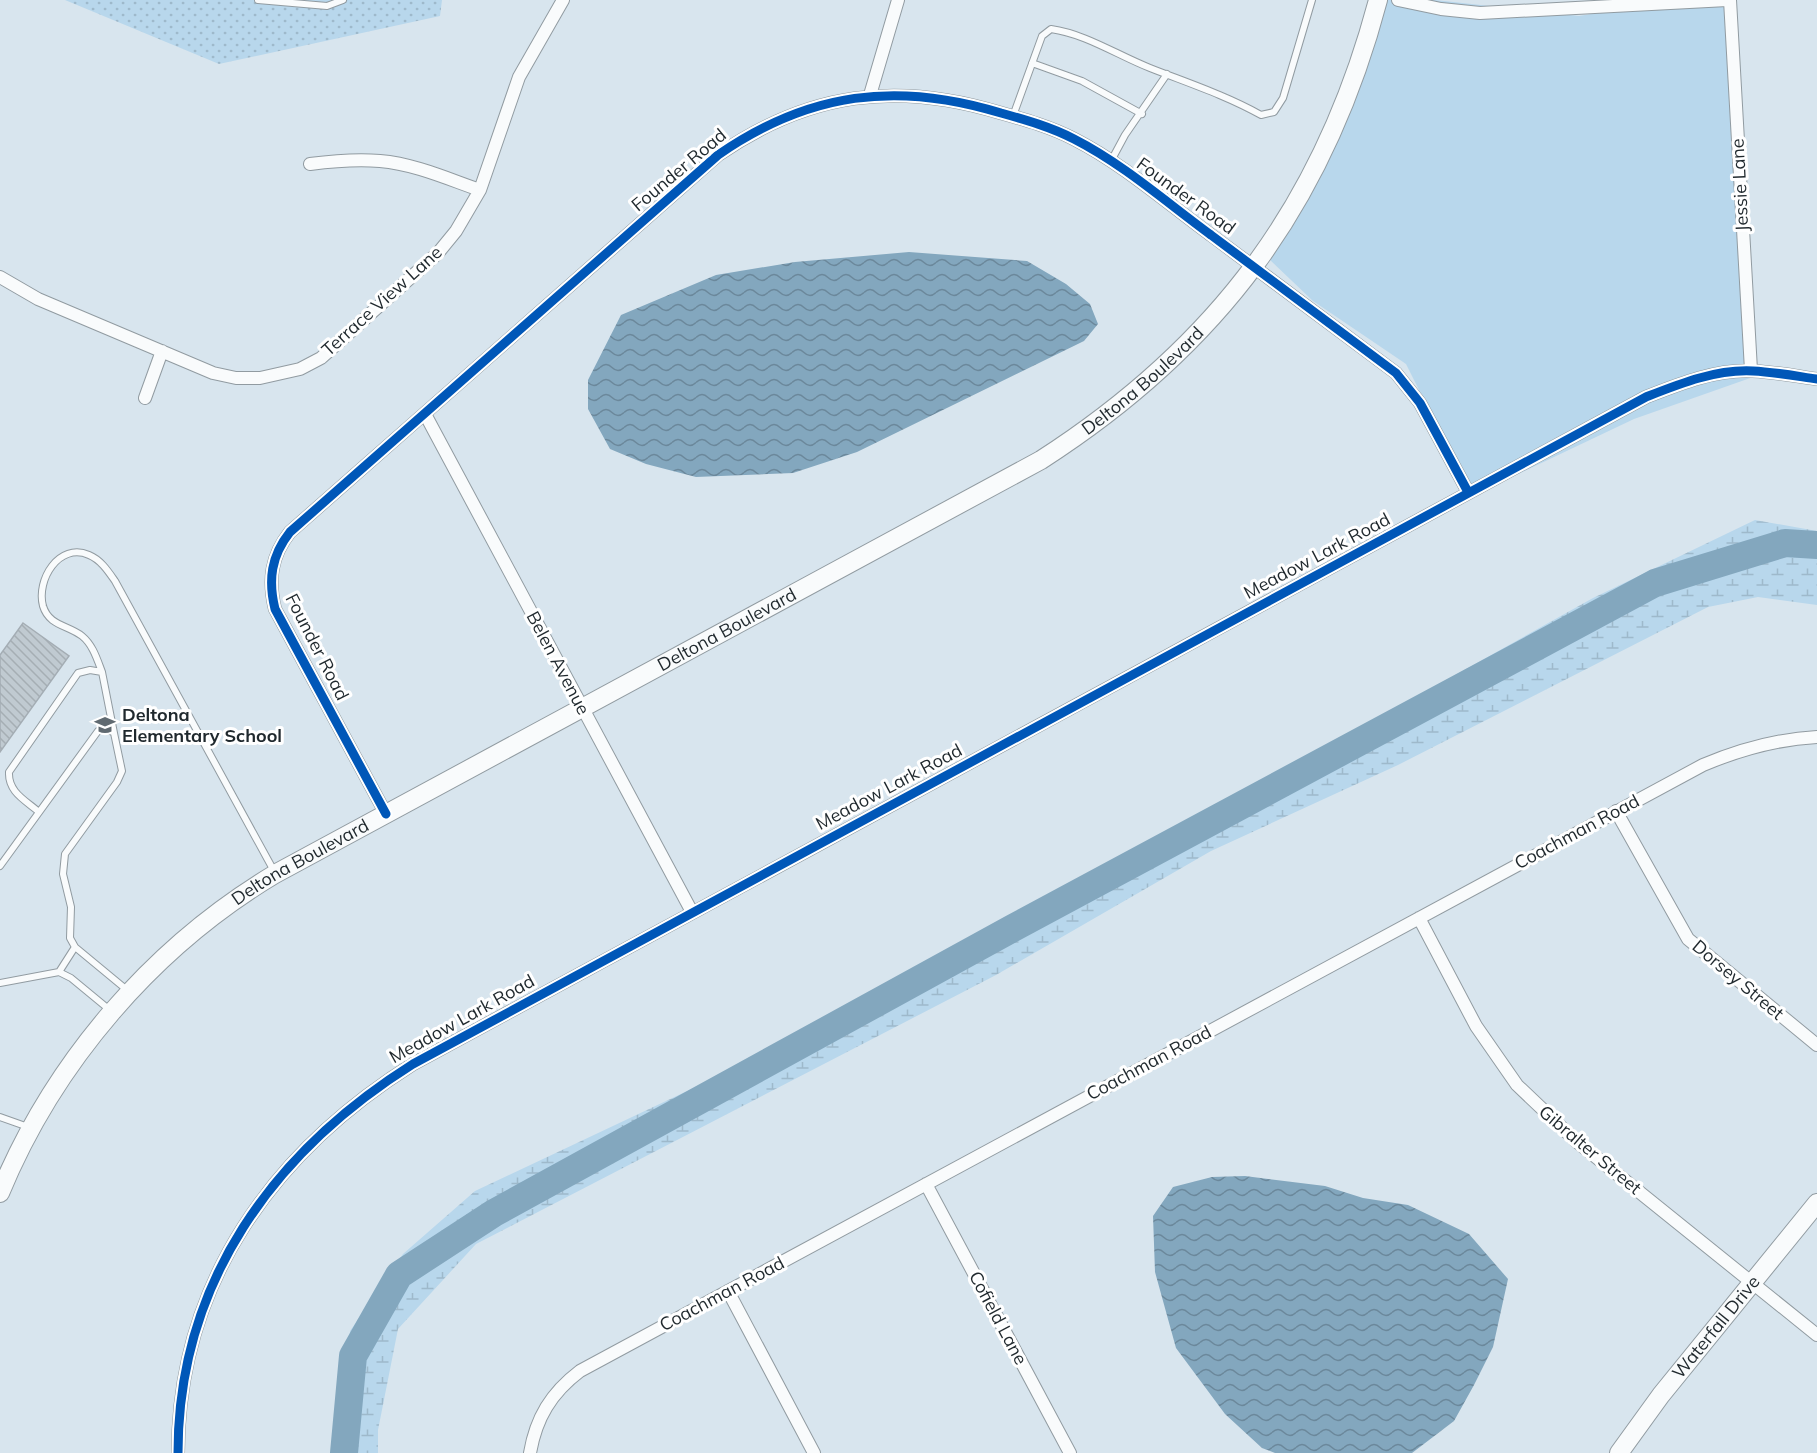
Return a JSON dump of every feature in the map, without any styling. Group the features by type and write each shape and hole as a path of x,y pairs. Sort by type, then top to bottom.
{"main road":[{"name":"Deltona Boulevard","path":"0,1193 31,1128 56,1086 112,1012 130,992 196,931 275,874 1020,471 1084,432 1166,367 1206,327 1255,267 1308,182 1334,130 1353,82 1378,0"},
{"name":"Waterfall Drive","path":"1619,1453 1661,1395 1817,1203"}],"street":[{"name":"Terrace View Lane","path":"0,278 38,299 213,373 236,378 260,378 300,369 321,358 338,344 438,253 456,231 480,190 519,77 563,0"},
{"path":"870,95 898,0"},
{"path":"1398,0 1441,9 1480,13 1728,0"},
{"name":"Jessie Lane","path":"1728,0 1751,370"},
{"name":"Founder Road","path":"386,814 275,609 271,575 275,558 290,532 718,155 743,138 802,110 835,100 870,95 909,94 944,98 1013,116 1072,138 1111,161 1396,373 1420,403 1468,492"},
{"path":"310,164 350,160 382,161 412,166 480,190"},
{"path":"144,398 162,351"},
{"name":"Meadow Lark Road","path":"178,1453 182,1394 191,1348 218,1272 259,1202 313,1139 378,1086 413,1064 692,912 1646,397 1682,383 1751,370 1817,379"},
{"name":"Belen Avenue","path":"424,414 692,912"},
{"name":"Coachman Road","path":"530,1453 540,1416 564,1383 580,1371 1703,765 1736,751 1769,742 1817,737"},
{"name":"Dorsey Street","path":"1617,811 1688,939 1817,1045"},
{"name":"Gibralter Street","path":"1419,918 1476,1026 1517,1085 1576,1141 1817,1335"},
{"name":"Cofield Lane","path":"926,1184 1070,1453"},
{"path":"728,1291 814,1453"}],"lane":[{"path":"258,0 327,6 343,0"},
{"path":"1013,116 1042,36 1051,29 1066,31 1230,98 1261,115 1274,112 1283,98 1312,0"},
{"path":"1032,63 1082,81 1142,114"},
{"path":"1111,161 1125,135 1142,114 1167,74"},
{"path":"130,992 75,947 70,938 71,907 63,874 65,854 117,782 122,771 102,672 93,648 82,635 53,622 43,606 42,586 46,573 56,561 71,554 88,554 105,566 275,874"},
{"path":"39,812 13,790 8,782 9,772 78,673 90,670 102,672"},
{"path":"0,866 98,730 106,728 114,733"},
{"path":"59,972 75,947"},
{"path":"0,983 59,972 71,978 112,1012"},
{"path":"0,1117 31,1128"}],"green space":[{"path":"65,0 442,0 440,16 219,64"},
{"path":"1386,0 1435,0 1579,16 1675,0 1736,0 1756,376 1634,419 1472,496 1406,364 1313,301 1270,260 1308,199 1340,135 1365,69"},
{"path":"1755,520 1817,531 1817,605 1758,597 1708,607 1398,765 1211,851 996,975 476,1244 398,1329 378,1430 378,1453 342,1453 350,1331 403,1254 475,1191 844,1017 1593,598"}],"water":[{"path":"909,252 1027,261 1066,284 1090,304 1098,324 1084,341 857,452 793,473 696,477 646,464 610,449 588,409 588,380 621,315 716,275 795,262"},
{"path":"1245,1176 1325,1186 1363,1198 1408,1205 1469,1234 1508,1279 1493,1347 1474,1385 1454,1421 1412,1453 1275,1453 1262,1448 1225,1414 1176,1348 1155,1272 1153,1216 1173,1187 1212,1177"}],"building":[{"path":"23,623 69,656 0,752 0,655"}],"waterway":[{"path":"344,1453 353,1356 399,1275 494,1213 1013,928 1655,583 1785,543 1817,545"}],"cycle path":[{"path":"386,814 275,609 272,588 273,569 284,541 290,532 718,155 786,117 820,106 855,98 926,97 963,103 1047,127 1092,149 1144,184 1396,373 1420,403 1468,492"},
{"path":"178,1453 182,1391 195,1333 215,1278 243,1228 277,1181 317,1138 363,1099 413,1064 1646,397 1698,378 1725,372 1761,372 1817,379"}],"place":[{"name":"Deltona Elementary School","path":"105,725"}]}
